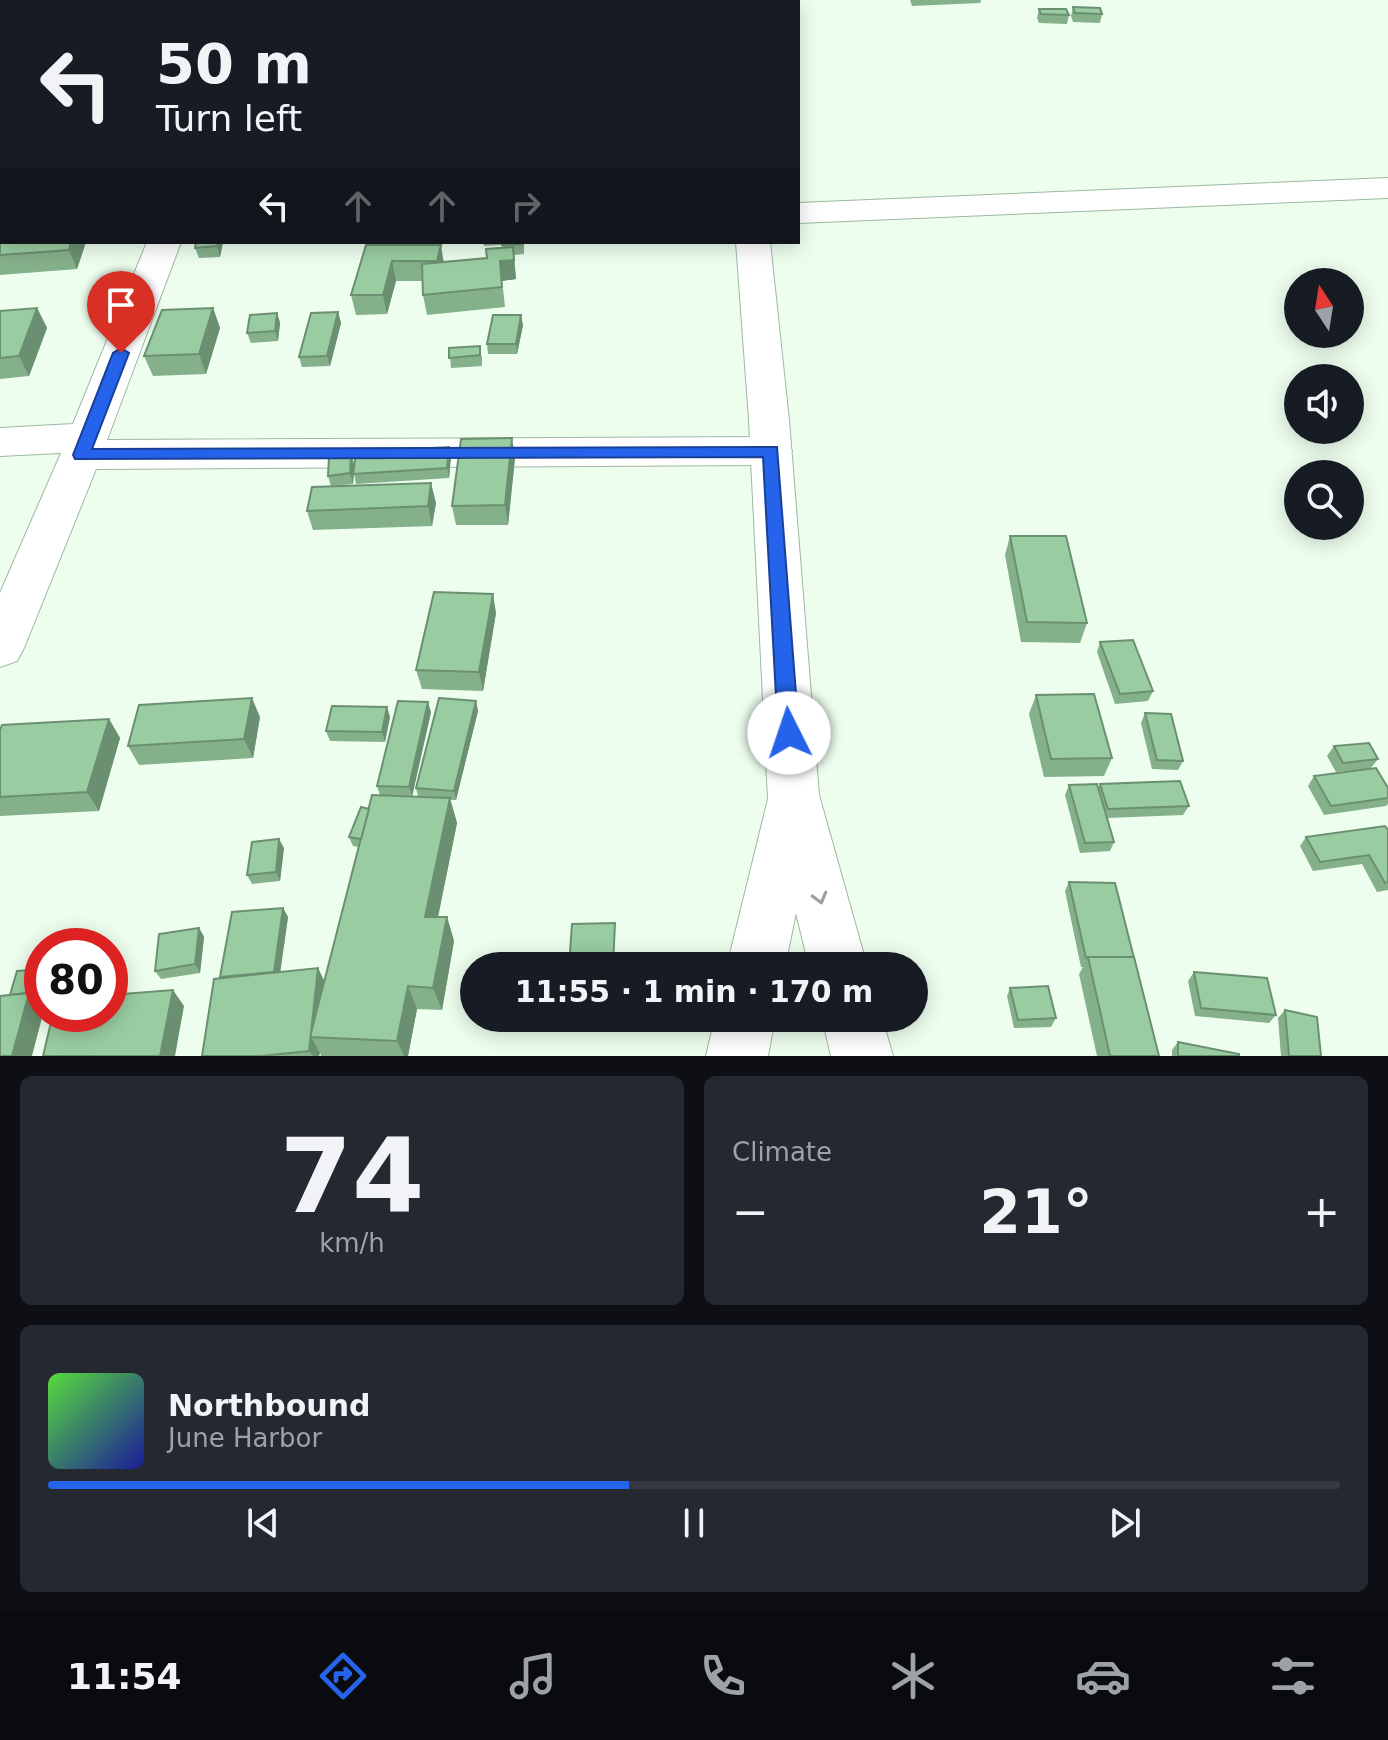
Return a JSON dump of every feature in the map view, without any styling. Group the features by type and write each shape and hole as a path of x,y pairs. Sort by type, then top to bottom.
{"main road":[{"path":"800,213 1388,188"},
{"path":"0,648 85,446 163,244"},
{"path":"753,244 771,451 793,795 834,952"},
{"path":"0,442 85,446 771,451"},
{"path":"759,952 793,795"},
{"path":"737,1056 742,1032"},
{"path":"856,1032 862,1056"}],"building":[{"path":"1073,7 1100,8 1102,14 1075,13"},
{"path":"1039,9 1066,9 1069,15 1041,14"},
{"path":"0,244 70,244 69,250 0,255"},
{"path":"196,244 218,244 217,246 195,248"},
{"path":"366,245 441,245 437,261 392,261 383,295 351,295"},
{"path":"513,247 514,260 500,261 502,287 423,295 422,264 487,258 486,249"},
{"path":"37,308 19,356 0,358 0,311"},
{"path":"213,308 199,354 144,356 162,310"},
{"path":"338,312 327,356 299,357 311,313"},
{"path":"277,313 275,331 247,333 250,315"},
{"path":"493,315 521,315 516,344 487,344"},
{"path":"480,346 480,355 449,358 449,348"},
{"path":"512,438 505,505 452,506 461,439"},
{"path":"449,447 447,468 353,474 356,452"},
{"path":"351,454 350,473 328,476 329,457"},
{"path":"431,483 428,506 307,511 312,487"},
{"path":"1010,536 1066,536 1087,623 1027,622"},
{"path":"434,592 493,594 479,672 416,670"},
{"path":"1133,640 1153,691 1120,694 1100,642"},
{"path":"1094,694 1112,758 1051,759 1036,695"},
{"path":"252,698 244,739 128,746 139,705"},
{"path":"439,698 476,701 454,791 416,788"},
{"path":"398,701 428,702 409,787 377,786"},
{"path":"332,706 387,707 382,732 326,731"},
{"path":"1145,713 1171,714 1183,761 1157,760"},
{"path":"109,719 87,792 0,797 2,725"},
{"path":"1369,743 1378,759 1343,763 1334,746"},
{"path":"1376,768 1388,788 1388,798 1331,806 1314,776"},
{"path":"1180,781 1189,806 1108,809 1100,784"},
{"path":"1097,784 1114,842 1085,843 1069,785"},
{"path":"372,795 450,798 425,917 447,917 433,988 408,986 397,1041 310,1037"},
{"path":"361,807 369,809 361,839 349,837"},
{"path":"1385,826 1388,830 1388,882 1385,883 1369,855 1320,862 1306,837"},
{"path":"279,839 276,872 247,875 252,842"},
{"path":"1069,882 1115,883 1134,958 1086,958"},
{"path":"283,908 274,972 220,977 232,912"},
{"path":"615,923 614,952 570,952 572,924"},
{"path":"199,928 195,964 155,971 159,934"},
{"path":"1088,957 1134,957 1159,1056 1110,1056"},
{"path":"318,968 309,1051 261,1056 202,1056 214,979"},
{"path":"24,970 24,994 10,995 17,971"},
{"path":"1194,972 1267,978 1276,1015 1201,1008"},
{"path":"1048,986 1056,1018 1018,1020 1010,988"},
{"path":"173,990 160,1056 43,1056 49,1032 128,1032 128,994"},
{"path":"24,994 24,1012 12,1056 0,1056 0,996"},
{"path":"1285,1010 1317,1017 1321,1056 1289,1056"},
{"path":"1178,1042 1239,1054 1239,1056 1178,1056"}],"route":[{"path":"121,353 81,455 771,451 789,733"}]}
